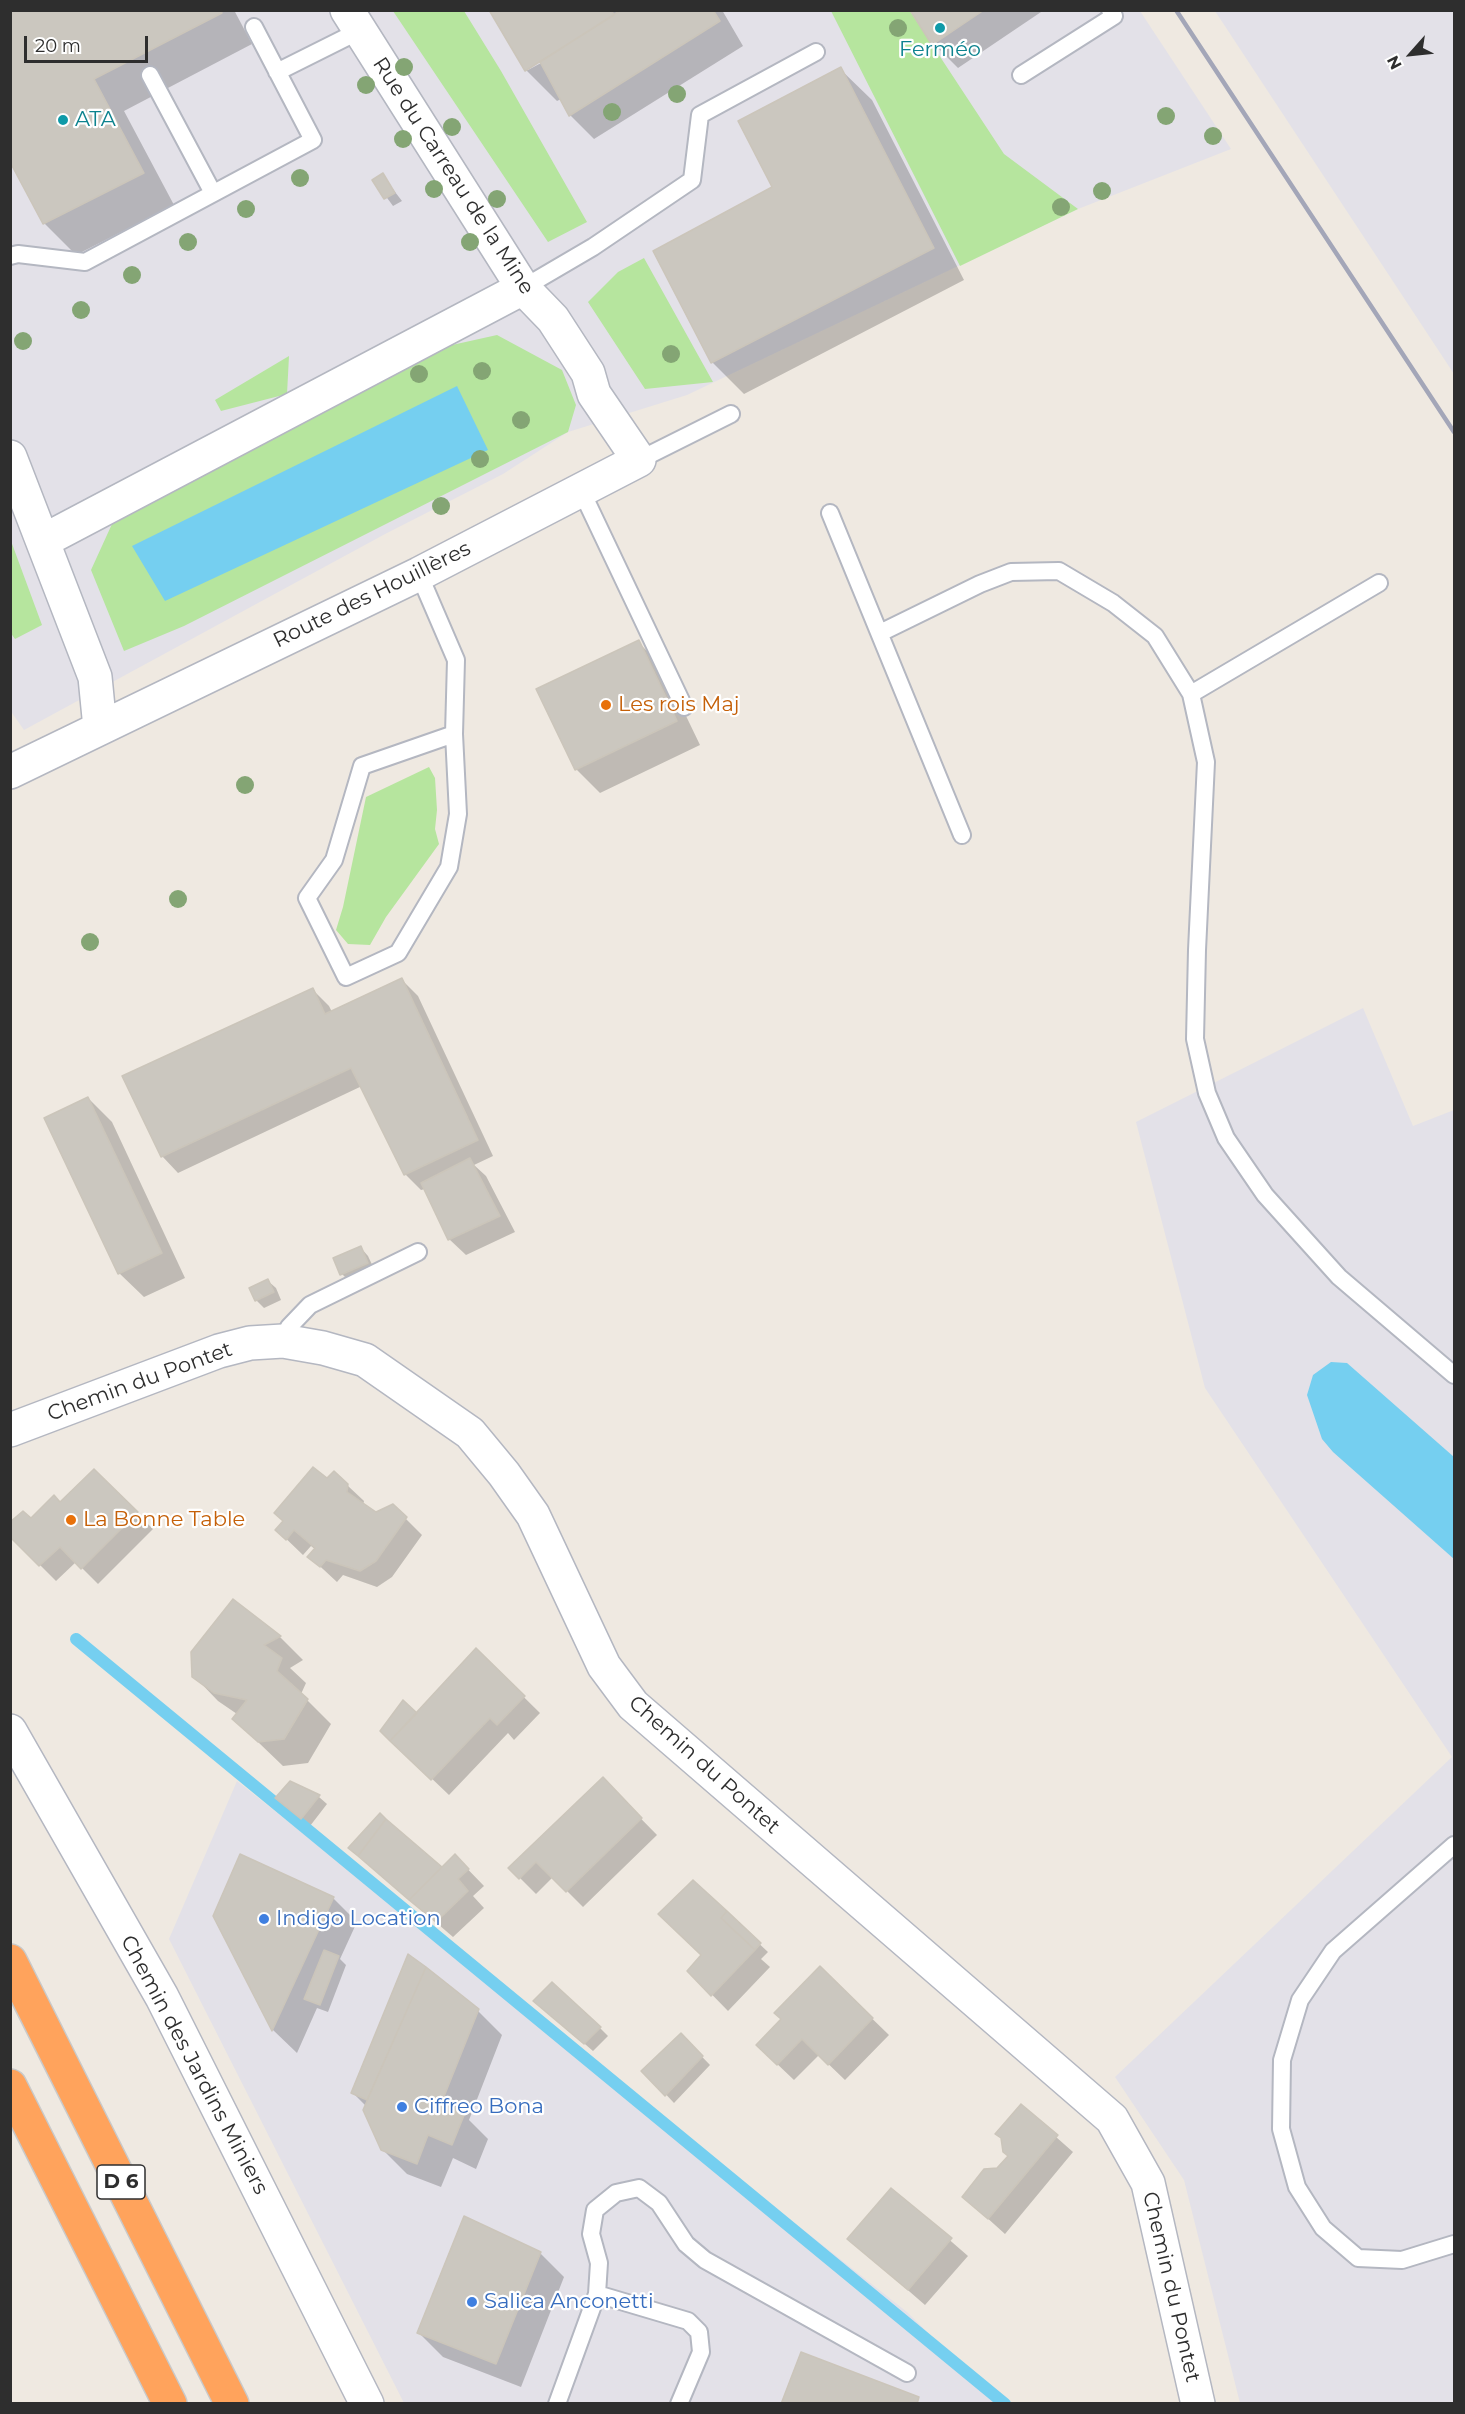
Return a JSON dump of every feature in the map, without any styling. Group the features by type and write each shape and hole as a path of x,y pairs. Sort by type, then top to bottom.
{"highway":[{"name":"D 6","path":"10,1961 232,2403"},
{"name":"D 6","path":"10,2086 170,2403"}],"street":[{"name":"Rue du Carreau de la Mine","path":"353,21 523,288 553,319 588,373 594,394 639,460"},
{"path":"43,541 523,288"},
{"path":"10,457 95,677 100,728"},
{"name":"Route des Houillères","path":"10,772 419,574 639,460"},
{"name":"Chemin du Pontet","path":"10,1430 219,1351 250,1343 283,1341 323,1348 365,1360 470,1433 504,1474 533,1515 603,1666 633,1705 1112,2119 1148,2183 1198,2403"},
{"name":"Chemin des Jardins Miniers","path":"10,1731 162,1997 368,2403"}],"lane":[{"path":"1021,75 1114,16 1110,10"},
{"path":"277,72 353,21"},
{"path":"10,256 18,254 85,262 313,140 254,27"},
{"path":"523,288 594,247 692,180 700,115 816,52"},
{"path":"150,75 213,193"},
{"name":"Route des Houillères","path":"639,460 731,414"},
{"path":"581,490 684,707"},
{"path":"830,513 962,835"},
{"path":"880,633 980,584 1011,572 1059,571 1113,603 1155,636 1191,694 1206,762 1195,1039 1207,1093 1226,1138 1265,1195 1339,1277 1455,1375"},
{"path":"419,574 456,660 454,734 458,814 449,867 398,953 346,977 307,898 334,860 362,766 454,734"},
{"path":"1191,694 1379,583"},
{"path":"283,1341 289,1327 310,1305 418,1252"},
{"path":"1455,1845 1333,1951 1300,2000 1282,2060 1281,2129 1297,2187 1323,2228 1358,2258 1402,2260 1455,2244"},
{"path":"557,2403 597,2294 599,2263 591,2234 595,2210 616,2193 639,2188 659,2203 686,2244 705,2259 907,2373"},
{"path":"597,2294 688,2321 699,2332 701,2352 679,2403"}],"shaded area":[{"path":"10,11 1140,11 1231,149 1078,209 687,395 568,432 503,474 387,533 24,730 10,710"},
{"path":"1215,11 1454,11 1454,374"},
{"path":"1363,1008 1413,1126 1454,1110 1454,2403 1240,2403 1184,2180 1115,2077 1452,1757 1205,1388 1136,1122"},
{"path":"237,1781 907,2312 999,2403 404,2403 169,1939"}],"green space":[{"path":"393,11 464,11 587,222 548,242"},
{"path":"831,11 910,11 1004,154 1078,209 960,266"},
{"path":"644,258 713,382 645,389 588,302 618,272"},
{"path":"497,335 562,370 576,405 568,432 184,626 124,651 91,570 112,524 452,345"},
{"path":"289,356 287,394 221,411 215,400"},
{"path":"11,541 42,625 15,639 10,632"},
{"path":"429,767 435,778 437,810 435,829 439,844 386,917 370,945 348,944 336,930 366,797"}],"water":[{"path":"457,386 488,450 165,601 132,546"},
{"path":"1331,1362 1347,1363 1454,1457 1454,1559 1333,1452 1322,1439 1307,1395 1313,1375"}],"building":[{"name":"ATA","path":"10,10 221,10 222,13 94,79 144,173 43,224 10,162"},
{"path":"489,10 611,10 614,15 525,71"},
{"path":"621,10 713,10 720,21 569,116 540,62"},
{"name":"Ferméo","path":"910,10 984,10 932,45"},
{"path":"841,67 934,248 711,363 653,251 772,187 738,121"},
{"path":"383,173 395,193 384,199 372,180"},
{"name":"Les rois Maj","path":"639,640 677,721 575,770 536,689"},
{"path":"402,978 478,1140 404,1175 351,1068 161,1157 122,1076 313,988 325,1014"},
{"path":"88,1097 162,1253 118,1274 44,1118"},
{"path":"470,1158 500,1216 448,1240 421,1183"},
{"path":"361,1246 368,1263 340,1275 333,1258"},
{"path":"268,1279 274,1292 255,1301 249,1288"},
{"path":"313,1467 327,1478 334,1471 348,1484 347,1492 376,1512 393,1504 407,1517 376,1561 360,1571 326,1560 320,1567 307,1557 315,1548 294,1530 286,1540 275,1530 283,1521 274,1513"},
{"name":"La Bonne Table","path":"94,1469 138,1512 81,1569 60,1547 39,1566 10,1537 10,1522 23,1511 31,1518 54,1495 60,1502"},
{"path":"233,1599 281,1636 264,1645 282,1658 277,1671 308,1699 284,1739 258,1742 232,1719 247,1700 214,1693 192,1677 191,1652"},
{"path":"476,1648 525,1696 497,1725 490,1718 431,1780 390,1741"},
{"path":"403,1700 417,1713 390,1741 380,1731"},
{"path":"603,1777 642,1818 566,1892 536,1862 519,1879 508,1868"},
{"path":"290,1781 320,1795 301,1819 275,1798"},
{"path":"380,1813 386,1819 358,1856 348,1848"},
{"path":"386,1819 442,1867 409,1900 358,1856"},
{"path":"240,1854 334,1897 272,2031 213,1916"},
{"path":"455,1854 469,1869 458,1879 468,1891 436,1922 409,1900"},
{"path":"693,1880 727,1911 721,1918 755,1950 711,1996 687,1971 701,1955 658,1914"},
{"path":"727,1911 761,1943 755,1950 721,1918"},
{"path":"324,1950 339,1956 320,2005 304,1999"},
{"path":"408,1954 426,1967 367,2100 351,2093"},
{"path":"820,1966 873,2018 828,2065 802,2039 777,2065 756,2045 781,2019 774,2013"},
{"path":"426,1967 479,2009 441,2104 465,2113 452,2145 428,2135 417,2164 381,2150 363,2110"},
{"path":"552,1982 601,2027 584,2044 533,2001"},
{"path":"681,2033 703,2056 665,2096 641,2071"},
{"path":"1021,2104 1058,2135 988,2219 962,2197 984,2169 997,2168 1008,2156 1003,2152 1001,2138 995,2134"},
{"path":"891,2188 952,2238 908,2290 847,2239"},
{"path":"464,2216 541,2252 496,2364 417,2333"},
{"path":"801,2352 919,2397 917,2404 781,2404"}],"waterway":[{"path":"76,1639 1005,2404"}],"railway":[{"path":"1176,10 1454,432"}],"place":[{"name":"Ferméo","path":"940,28"},
{"name":"ATA","path":"63,120"},
{"name":"Les rois Maj","path":"606,705"},
{"name":"La Bonne Table","path":"71,1520"},
{"name":"Indigo Location","path":"264,1919"},
{"name":"Ciffreo Bona","path":"402,2107"},
{"name":"Salica Anconetti","path":"472,2302"}]}
